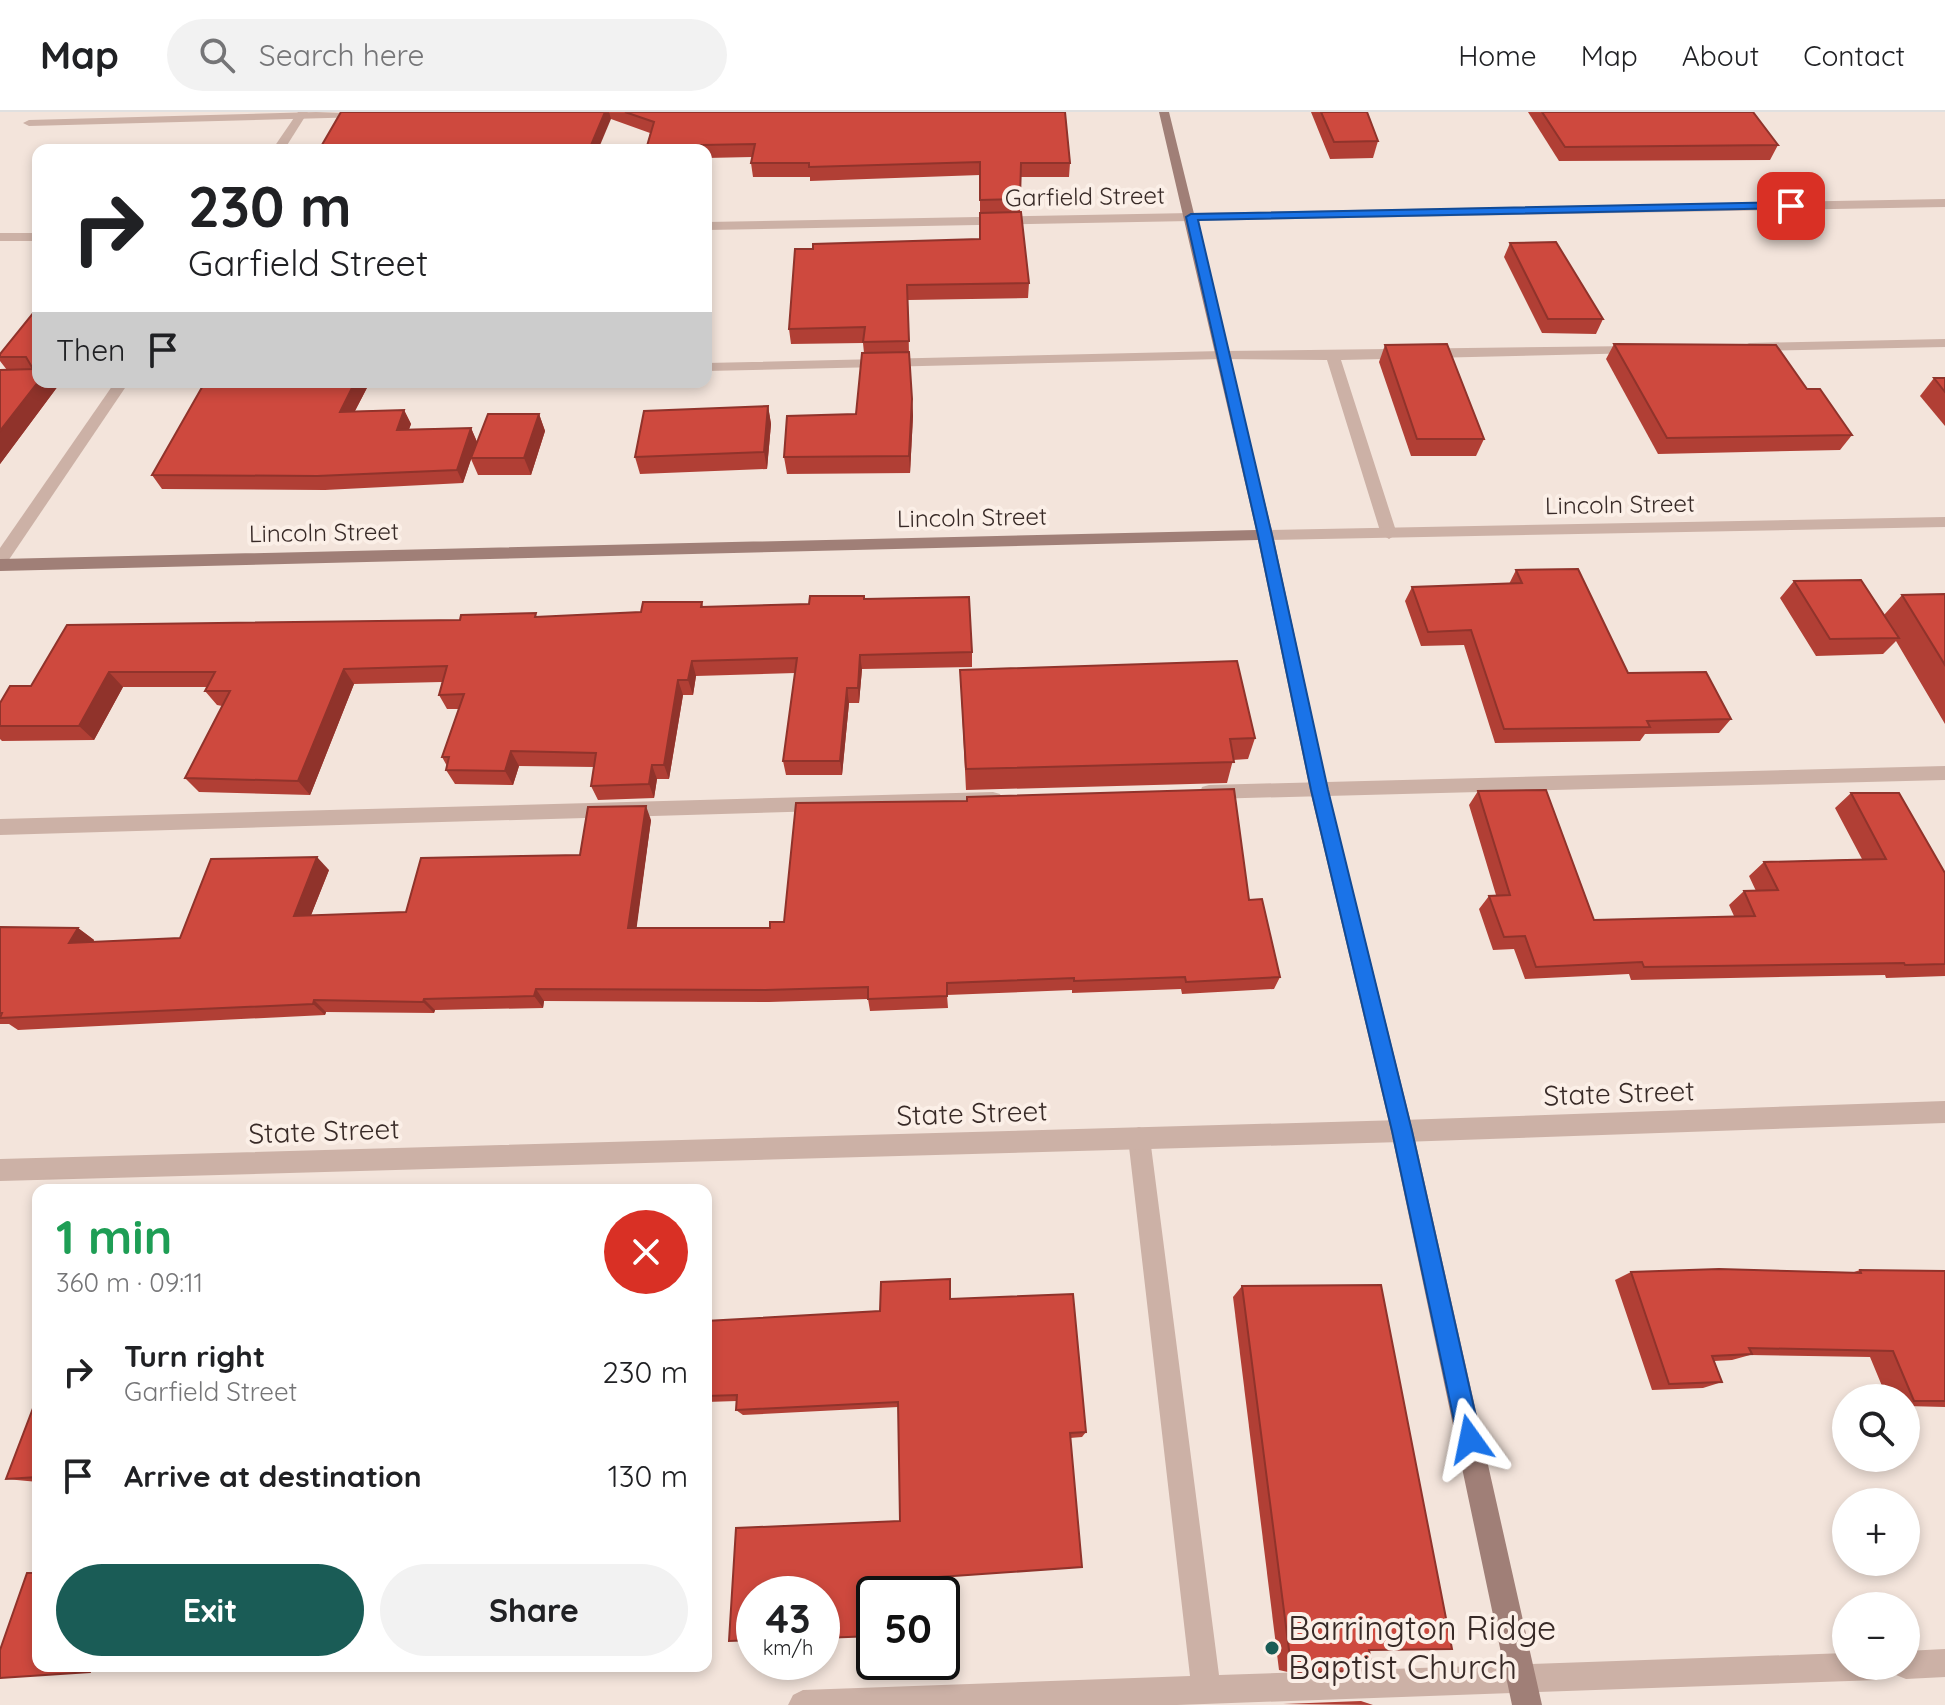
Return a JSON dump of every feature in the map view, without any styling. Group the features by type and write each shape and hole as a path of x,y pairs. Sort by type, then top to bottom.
{"main road":[{"path":"1164,112 1265,535 1319,790 1402,1131 1524,1693"},
{"name":"Lincoln Street","path":"0,563 1265,535"}],"street":[{"path":"29,123 373,113"},
{"path":"282,144 301,114"},
{"name":"Garfield Street","path":"712,226 1945,203"},
{"path":"0,237 32,237"},
{"path":"1741,347 1945,343"},
{"path":"712,367 1647,349"},
{"path":"1333,356 1389,534"},
{"path":"0,563 118,388"},
{"name":"Lincoln Street","path":"1265,535 1945,522"},
{"path":"1196,793 1945,773"},
{"path":"0,827 1017,798"},
{"name":"State Street","path":"0,1170 1402,1131 1945,1112"},
{"path":"1139,1138 1206,1687"},
{"path":"1920,1664 1945,1663"},
{"path":"803,1705 1206,1687 1524,1693 1832,1670"}],"building":[{"path":"341,112 605,112 592,144 322,144"},
{"path":"625,112 1065,112 1070,163 1021,163 1020,199 980,200 980,162 809,167 809,163 751,163 755,144 648,144 654,122"},
{"path":"1321,112 1367,112 1378,141 1334,142"},
{"path":"1542,112 1753,112 1778,145 1565,147"},
{"path":"1021,212 1029,283 907,285 909,341 863,342 865,327 789,329 795,249 813,249 813,244 980,239 980,213"},
{"path":"1556,242 1603,319 1548,319 1510,243"},
{"path":"32,314 32,367 26,357 0,357"},
{"path":"1447,344 1484,439 1417,439 1385,345"},
{"path":"1614,344 1776,345 1807,389 1820,389 1852,435 1667,438"},
{"path":"909,352 912,399 909,456 784,457 787,416 856,414 862,353"},
{"path":"32,369 33,388 0,431 0,370"},
{"path":"1934,378 1945,378 1945,392"},
{"path":"202,388 352,388 340,412 404,410 397,430 471,428 457,470 317,476 152,475"},
{"path":"768,406 764,452 635,457 644,411"},
{"path":"488,414 539,414 524,458 471,458"},
{"path":"1578,569 1628,673 1706,672 1731,719 1647,721 1650,727 1504,729 1471,630 1428,632 1412,587 1522,583 1516,570"},
{"path":"1861,580 1899,638 1830,639 1794,581"},
{"path":"1945,594 1945,665 1902,595"},
{"path":"810,596 864,596 864,599 969,597 972,652 860,655 858,688 847,688 840,761 783,761 797,658 692,661 688,680 678,680 664,765 652,765 649,784 591,786 596,753 511,751 505,771 446,770 449,757 442,757 464,694 439,695 447,666 344,669 298,781 185,778 230,691 205,691 215,672 109,672 79,726 0,726 0,703 10,686 31,686 67,625 460,620 461,615 536,613 535,617 641,612 643,602 702,602 701,607 809,604"},
{"path":"1237,661 1255,738 1230,739 1234,762 966,769 960,670"},
{"path":"1234,789 1249,900 1262,899 1280,977 1186,982 1185,977 947,983 947,996 868,999 868,987 536,989 534,996 424,999 423,1002 314,1000 313,1004 0,1018 0,927 78,928 69,943 180,938 211,859 317,857 294,916 406,912 421,858 580,855 588,807 646,806 628,928 770,928 770,922 784,922 796,803 967,801 967,797"},
{"path":"1546,790 1594,920 1755,916 1744,891 1778,890 1764,862 1886,859 1851,793 1899,793 1945,873 1945,964 1644,967 1642,962 1536,967 1525,936 1504,937 1489,896 1510,895 1478,791"},
{"path":"1719,1269 1861,1273 1860,1270 1945,1271 1945,1401 1920,1401 1920,1384 1907,1384 1893,1351 1749,1348 1752,1354 1712,1356 1722,1382 1669,1384 1631,1272"},
{"path":"950,1279 950,1299 1073,1294 1086,1432 1070,1433 1082,1567 954,1576 856,1576 856,1637 840,1637 840,1576 736,1576 736,1641 729,1641 736,1528 900,1521 898,1402 736,1410 737,1395 712,1396 712,1321 880,1311 881,1282"},
{"path":"1381,1285 1452,1649 1369,1650 1372,1670 1292,1673 1242,1286"},
{"path":"32,1411 32,1477 6,1479"},
{"path":"27,1573 32,1573 32,1672 90,1672 0,1678 0,1650"}],"place":[{"name":"Barrington Ridge Baptist Church","path":"1272,1648"}],"route":[{"path":"1470,1439 1402,1131 1319,790 1265,535 1191,217 1791,206"}]}
